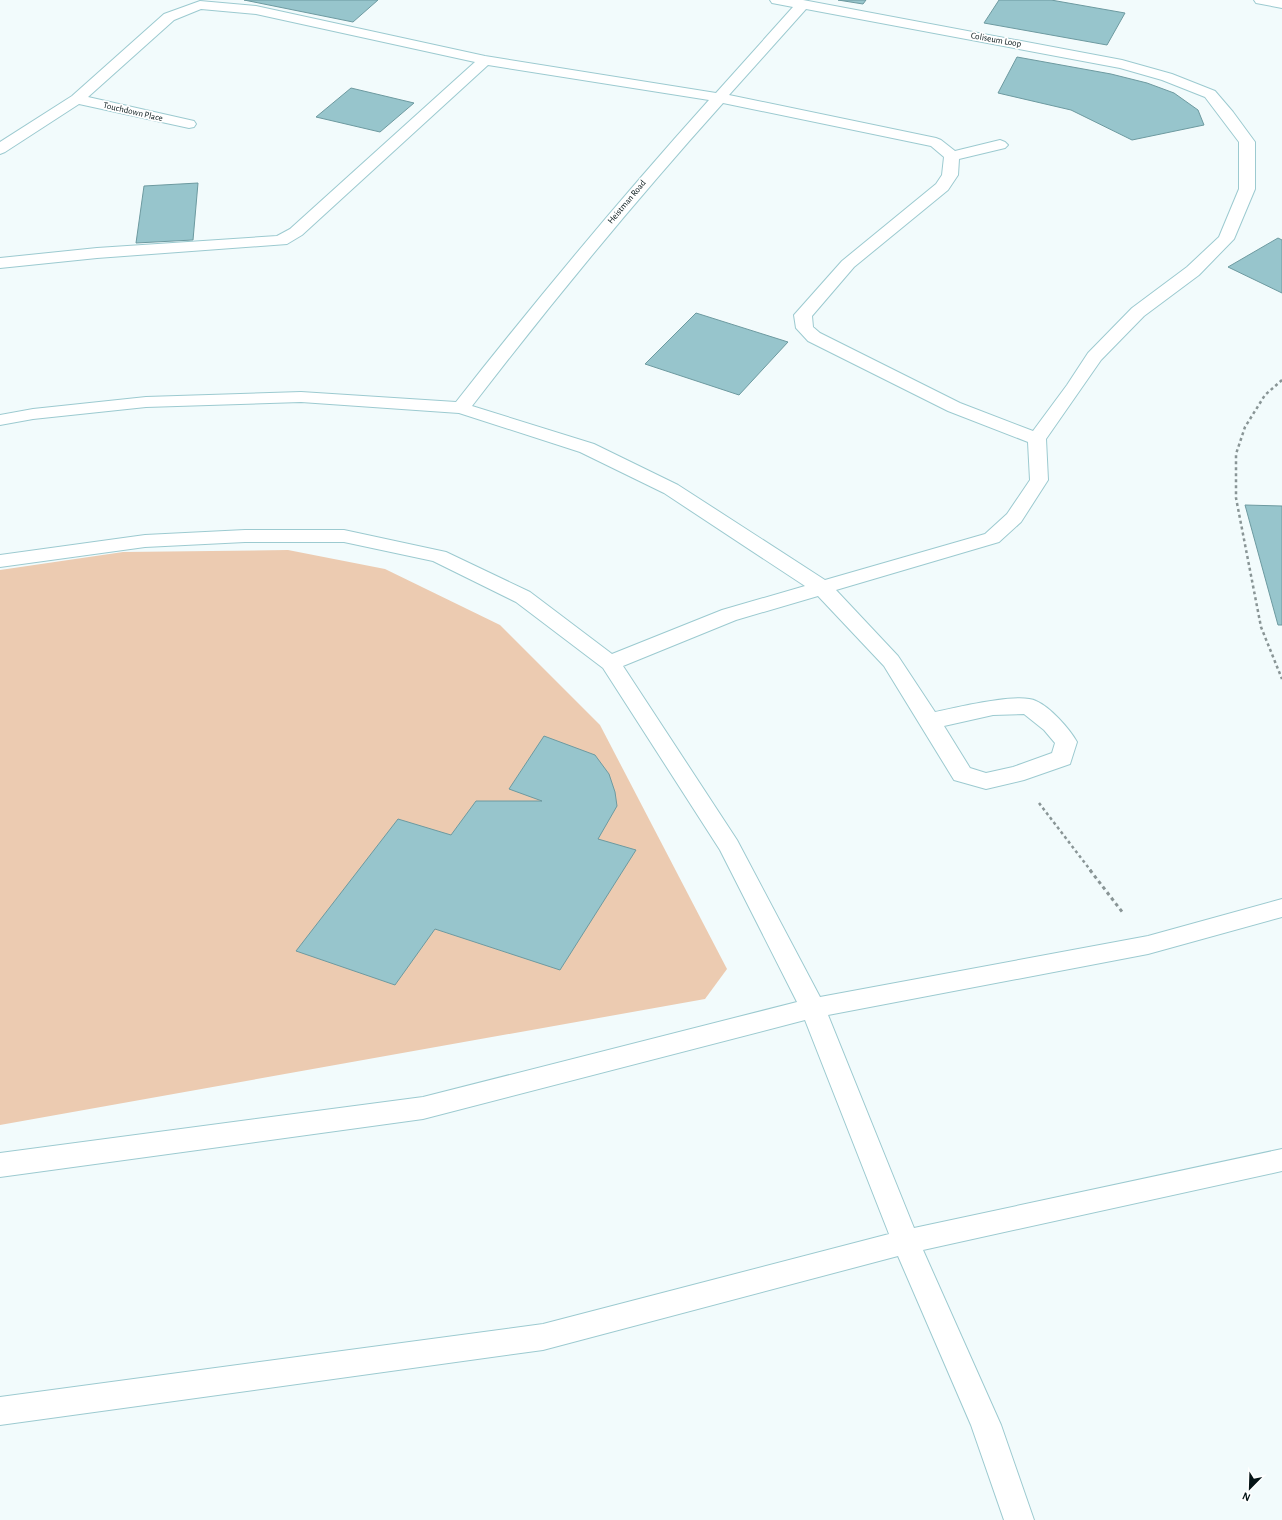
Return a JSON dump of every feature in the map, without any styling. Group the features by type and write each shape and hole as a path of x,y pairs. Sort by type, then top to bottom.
{"street":[{"name":"Coliseum Loop","path":"777,0 1122,64 1167,77 1210,94 1228,115 1247,142 1247,189 1226,239 1193,271 1138,312 1094,357 1076,387 1037,439"},
{"path":"1261,0 1282,4"},
{"path":"0,149 77,99 169,17 198,2 256,10 485,60 721,98 936,143 952,156"},
{"name":"Heistman Road","path":"461,408 542,304 658,166 721,98 803,4"},
{"path":"0,263 97,253 281,241 296,232 485,60"},
{"name":"Touchdown Place","path":"77,99 189,124"},
{"path":"952,156 1000,145"},
{"path":"610,663 729,616 821,587 992,538 1014,518 1039,480 1037,439 954,407 814,337 805,328 803,315 848,264 942,187 950,175 952,156"},
{"path":"0,420 33,414 146,402 293,397 461,408 587,448 671,488 821,587 891,661 962,774 986,781 1016,774 1062,758 1066,742 1052,724 1029,706 993,708 930,721"},
{"path":"0,562 145,541 245,536 344,536 439,556 522,598 610,663 729,846 813,1008 906,1242 986,1425 1019,1520"},
{"path":"0,1165 423,1108 813,1008 1148,945 1282,908"},
{"path":"0,1411 543,1337 906,1242 1282,1160"}],"path":[{"path":"1282,380 1265,395 1245,427 1236,454 1236,498 1260,627 1282,679"},
{"path":"1016,774 1148,945"}],"shaded area":[{"path":"288,550 385,569 500,625 600,725 727,969 705,999 0,1125 0,570 123,552"}],"building":[{"path":"244,0 378,0 353,22"},
{"path":"838,0 866,0 863,4"},
{"path":"999,0 1051,0 1125,13 1107,45 984,23"},
{"path":"1017,57 1111,74 1147,83 1174,93 1198,110 1204,125 1132,140 1071,110 998,93"},
{"path":"351,88 414,103 380,132 316,117"},
{"path":"198,183 193,240 136,243 144,186"},
{"path":"1278,238 1282,240 1282,293 1228,267"},
{"path":"696,313 788,342 739,395 645,364"},
{"path":"1245,505 1282,506 1282,625 1278,625"},
{"path":"544,736 595,755 609,774 615,792 617,806 598,839 636,850 560,970 435,929 395,985 296,951 398,819 451,835 476,801 542,801 509,789"}]}
